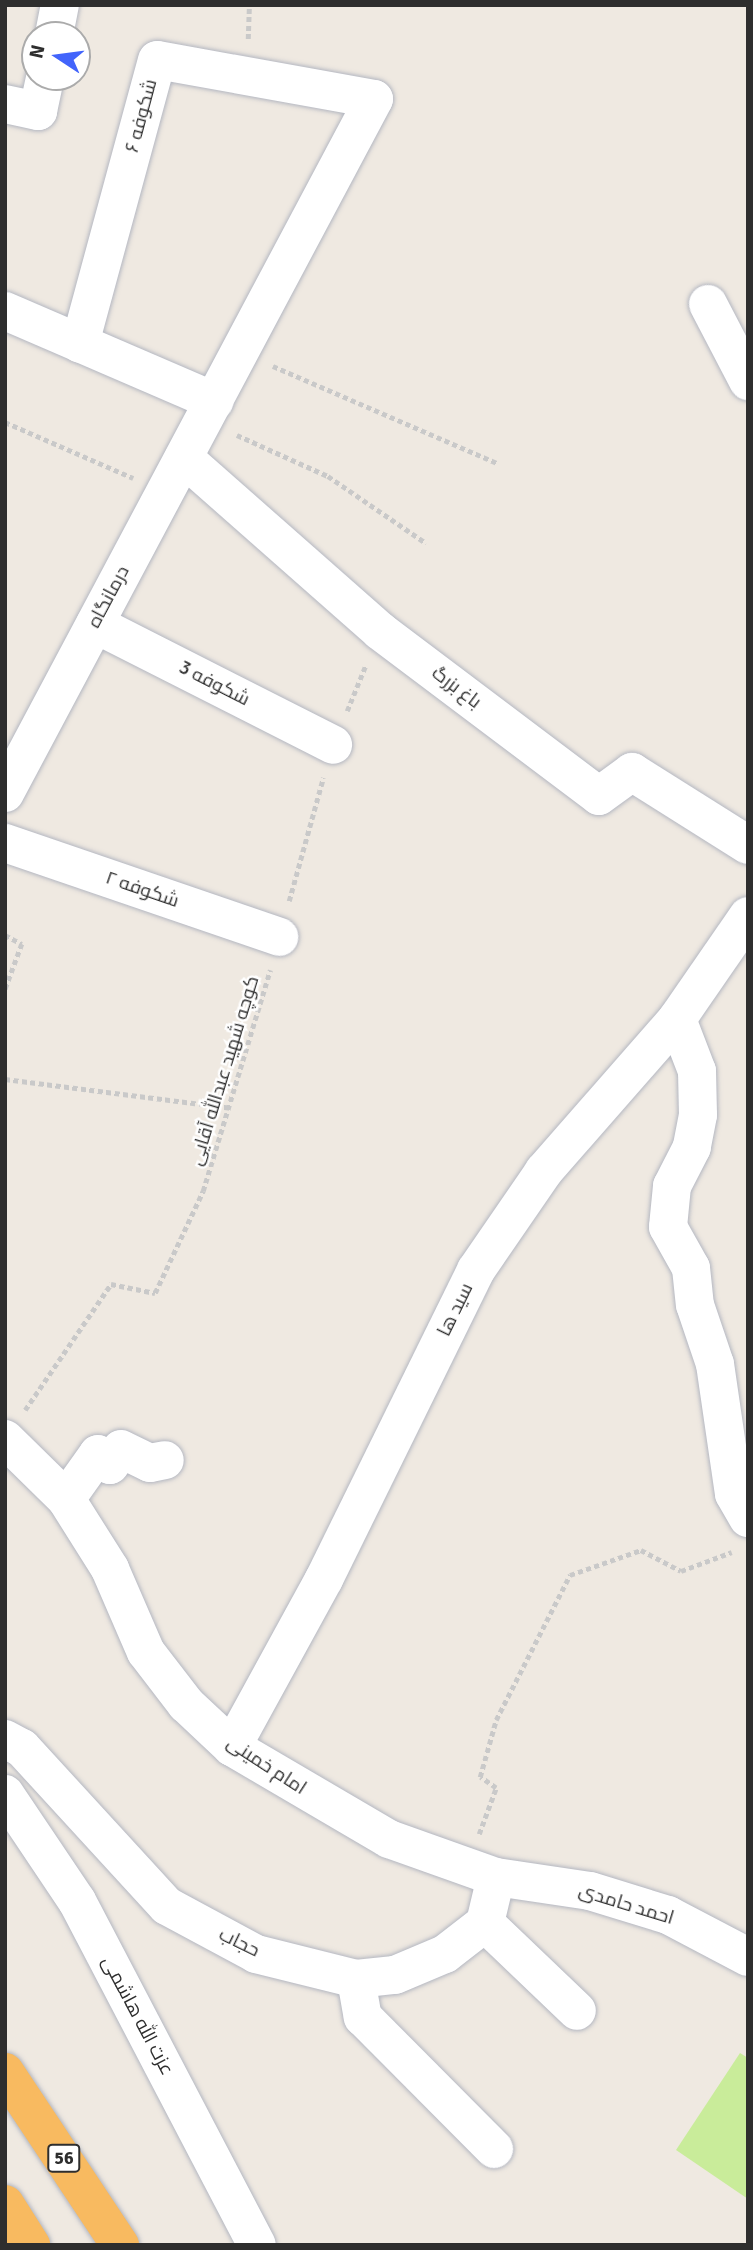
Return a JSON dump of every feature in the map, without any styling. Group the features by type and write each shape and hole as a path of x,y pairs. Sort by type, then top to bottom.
{"highway":[{"name":"56","path":"5,2072 120,2245"},
{"path":"5,2204 31,2245"}],"street":[{"name":"شکوفه ۶","path":"80,344 157,60 374,99"},
{"path":"5,104 38,111 42,91"},
{"name":"درمانگاه","path":"5,793 374,99"},
{"path":"708,304 748,381"},
{"path":"5,312 80,344 209,410"},
{"name":"باغ بزرگ","path":"184,458 380,631 599,796 632,772 748,845"},
{"name":"شکوفه 3","path":"95,624 333,745"},
{"name":"شکوفه ۲","path":"5,843 279,937"},
{"name":"سید ها","path":"232,1747 330,1568 476,1270 544,1171 677,1019 748,916"},
{"path":"677,1019 697,1071 698,1115 692,1147 672,1186 668,1227 691,1268 695,1305 715,1364 742,1534"},
{"name":"امام خمینی","path":"5,1439 65,1499 110,1569 146,1652 187,1704 232,1747 389,1839 480,1874"},
{"path":"65,1499 98,1454 110,1465 121,1449 150,1463 165,1460"},
{"name":"حجاب","path":"5,1739 22,1748 167,1906 256,1954 356,1979 396,1975 445,1954 485,1923"},
{"name":"عزت الله هاشمی","path":"5,1794 77,1901 257,2245"},
{"path":"480,1874 485,1923 577,2011"},
{"name":"احمد حامدی","path":"480,1874 590,1891 668,1915 748,1957"},
{"path":"356,1979 363,2017 494,2149"}],"path":[{"path":"241,351 499,464"},
{"path":"209,410 328,476 426,543"},
{"path":"5,422 166,492"},
{"name":"کوچه شهید عبدالله آقایی","path":"5,1439 111,1284 155,1293 204,1191 232,1108 333,745 380,631"},
{"path":"5,935 22,944 5,990"},
{"path":"5,1079 232,1108"},
{"path":"480,1874 496,1788 480,1777 496,1720 570,1575 640,1550 681,1571 742,1534"}],"green space":[{"path":"740,2053 748,2058 748,2199 676,2150"}]}
